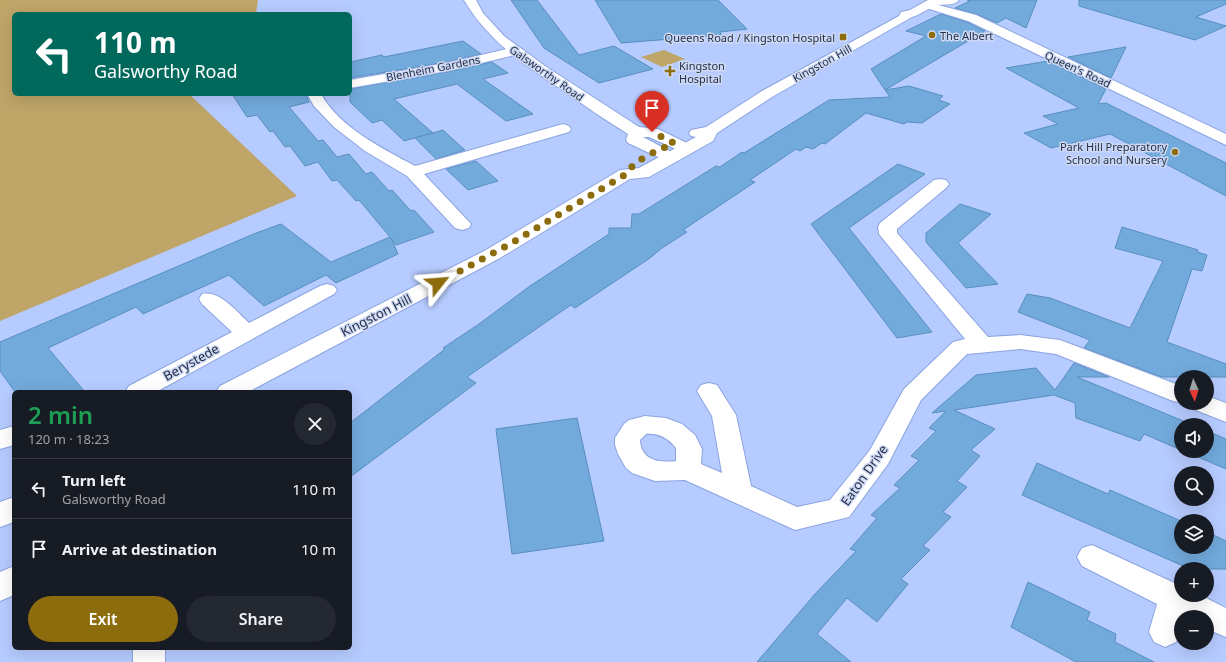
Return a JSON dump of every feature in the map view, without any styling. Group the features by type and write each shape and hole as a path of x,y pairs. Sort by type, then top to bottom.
{"street":[{"name":"Galsworthy Road","path":"470,0 484,22 514,51 636,132 634,140 672,151"},
{"name":"Kingston Hill","path":"232,390 493,254 626,174 643,173 672,151 707,138 710,131 767,94 815,66 906,17 905,15 914,14 931,2 953,0"},
{"name":"Queen's Road","path":"931,2 972,18 1226,140"},
{"name":"Blenheim Gardens","path":"352,84 447,67 514,51"},
{"path":"315,96 319,103 339,124 371,148 413,172 462,224"},
{"path":"413,172 563,130"},
{"path":"940,184 887,227 888,234 981,344"},
{"name":"Berystede","path":"141,390 246,332 327,290"},
{"path":"209,299 246,332"},
{"name":"Eaton Drive","path":"687,469 795,519 839,509 879,457 912,395 961,347 981,344 1020,342 1060,347 1174,392"},
{"path":"709,391 724,415 729,435 738,492"},
{"path":"1214,408 1226,412"},
{"path":"0,440 12,436"},
{"path":"1092,558 1174,598 1165,632"},
{"path":"0,588 12,580"},
{"path":"1182,602 1226,623"},
{"path":"148,662 149,650"}],"shaded area":[{"path":"0,0 258,0 256,12 12,12 12,96 191,96 297,196 0,321"},
{"path":"664,50 685,59 662,67 641,57"}],"building":[{"path":"511,0 537,0 579,55 614,46 653,69 599,83 544,48"},
{"path":"595,0 718,0 747,29 720,32 721,35 621,43"},
{"path":"967,0 1037,0 1026,28 1006,18 997,23 976,14 955,8 970,1"},
{"path":"1079,0 1226,0 1226,4 1196,17 1226,26 1195,40 1079,6"},
{"path":"941,14 967,22 985,31 885,90 871,69 926,36 906,31"},
{"path":"463,41 481,54 447,62 352,78 352,62 382,55 384,57"},
{"path":"1126,47 1111,78 1068,57"},
{"path":"1048,61 1106,89 1098,104 1106,103 1226,163 1226,196 1110,134 1051,148 1024,133 1058,124 1043,116 1079,108 1006,68"},
{"path":"492,62 508,73 483,79 533,114 506,121 457,84 394,99 433,133 404,141 382,120 372,123 350,102 352,89 447,72"},
{"path":"909,86 943,96 939,100 950,104 922,123 907,122 904,124 866,113 825,144 822,143 813,149 806,147 800,151 796,149 750,180 755,182 683,230 687,232 662,248 650,258 575,308 571,305 467,377 476,383 352,476 352,421 445,349 443,348 479,324 530,286 609,234 609,228 631,228 632,214 639,214 716,166 720,167 742,152 744,153 829,100 890,97 885,90"},
{"path":"233,96 307,96 309,102 289,107 318,141 323,140 337,157 349,154 366,174 372,172 389,191 392,190 411,211 414,210 434,232 396,245 391,238 398,254 336,283 326,275 264,306 229,275 143,314 136,307 48,348 83,390 14,390 0,371 0,342 256,233 281,224 331,262 390,237 359,200 356,201 337,180 332,181 318,162 305,166 290,146 285,147 273,131 270,132 257,115 247,117"},
{"path":"443,130 465,150 436,159 415,138"},
{"path":"476,161 498,181 468,190 446,169"},
{"path":"898,164 925,174 849,228 932,332 897,338 811,224"},
{"path":"960,204 991,214 958,243 998,284 966,288 926,242 926,233"},
{"path":"1122,227 1198,250 1197,252 1207,255 1202,271 1192,269 1167,342 1226,364 1226,377 1214,377 1214,370 1174,370 1174,377 1162,377 1084,348 1090,340 1018,312 1027,294 1050,298 1130,328 1163,261 1115,248"},
{"path":"1074,363 1109,377 1077,377 1176,418 1174,418 1174,447 1144,434 1140,441 1076,418 1075,403 1054,395 954,410 995,429 971,450 980,456 957,481 967,487 943,512 951,517 923,546 930,550 901,579 908,584 877,622 847,598 817,634 851,662 757,662 815,594 856,551 850,549 877,518 871,515 900,488 894,485 919,460 911,456 936,431 929,428 946,411 932,413 976,375 1036,368 1055,390"},
{"path":"577,418 604,541 512,554 496,429"},
{"path":"1214,434 1226,439 1226,469 1200,458 1214,458"},
{"path":"1037,463 1108,494 1110,490 1174,518 1174,554 1214,554 1214,535 1226,541 1226,569 1214,569 1214,562 1174,562 1022,495"},
{"path":"1028,582 1090,612 1087,620 1116,634 1115,642 1154,662 1076,662 1011,627"}],"place":[{"name":"The Albert","path":"932,35"},
{"name":"Queens Road / Kingston Hospital","path":"843,37"},
{"name":"Kingston Hospital","path":"670,71"},
{"name":"Park Hill Preparatory School and Nursery","path":"1175,152"}],"route":[{"path":"438,283 493,254 570,210 626,174 630,167 637,162 674,143 652,132"}]}
